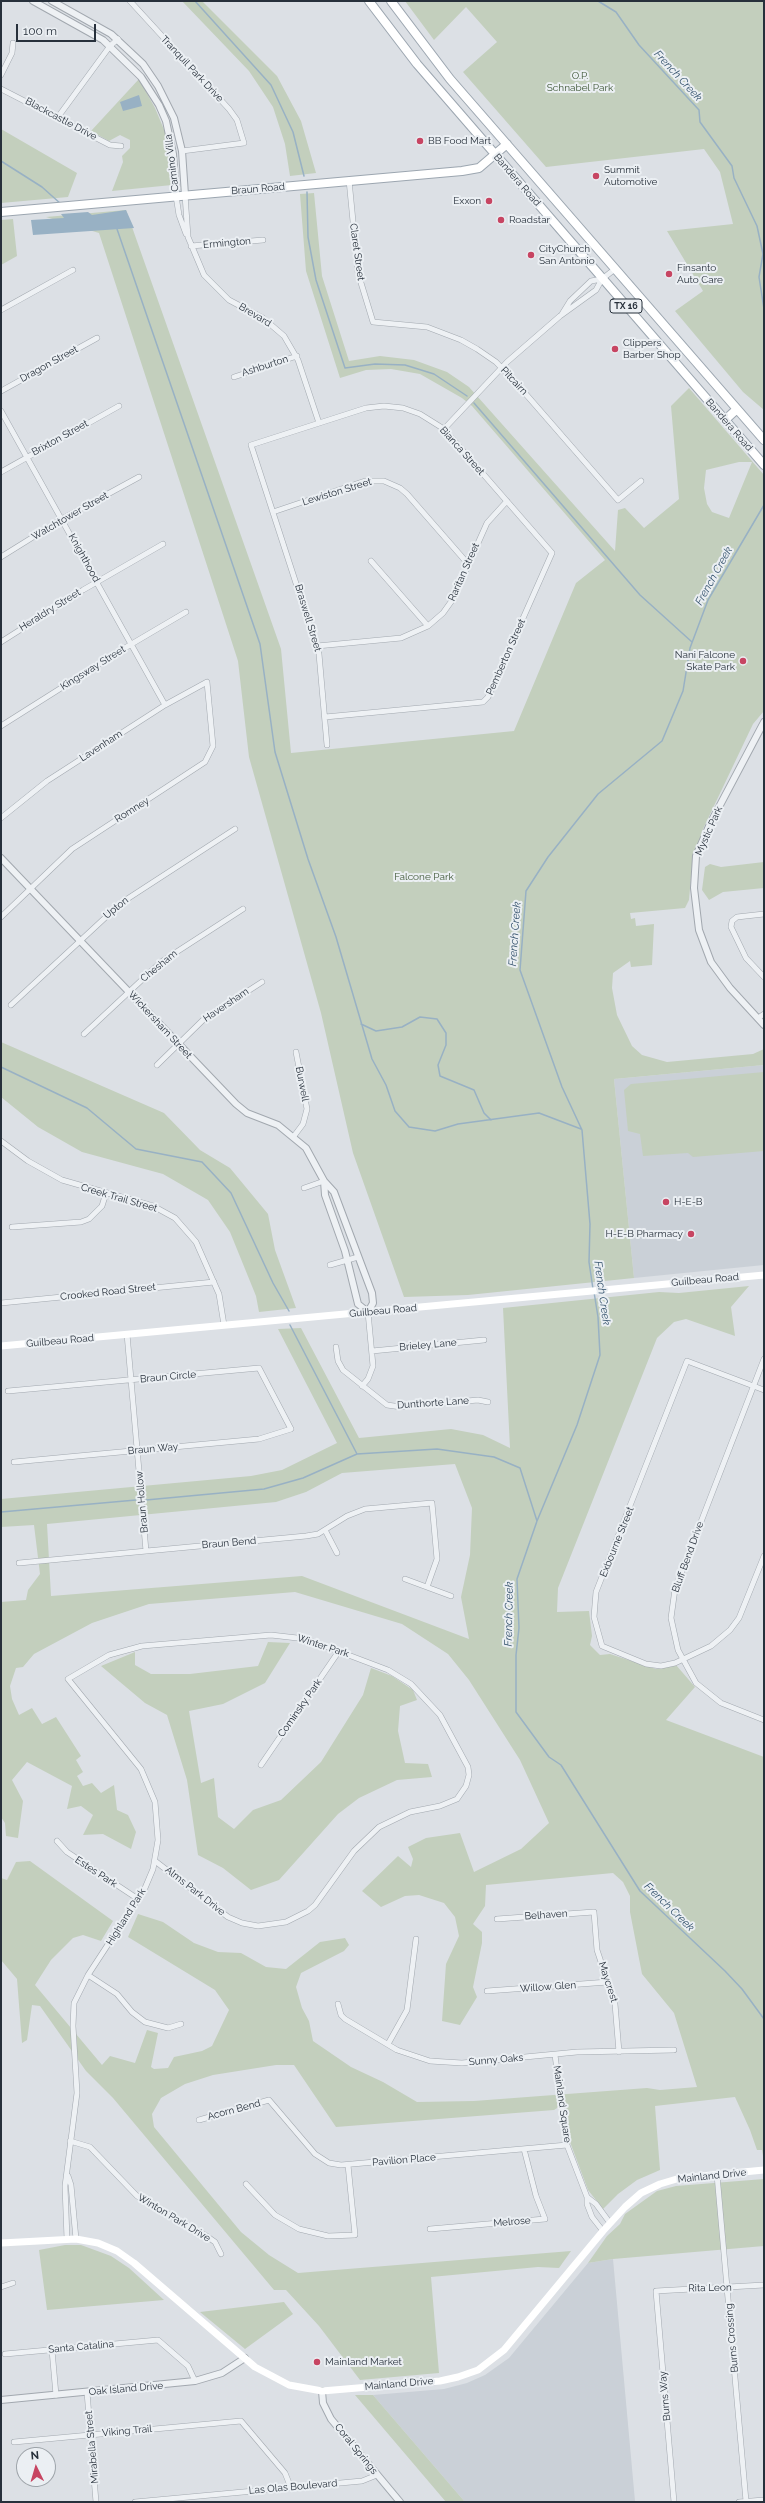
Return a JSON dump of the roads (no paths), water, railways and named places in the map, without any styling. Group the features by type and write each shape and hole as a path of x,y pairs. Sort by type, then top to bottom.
{"main road":[{"name":"Bandera Road","path":"369,1 412,58 764,465"},
{"name":"Bandera Road","path":"391,1 427,51 763,439"},
{"name":"Braun Road","path":"1,212 349,180 465,171 479,168 507,144"},
{"path":"726,420 737,409"},
{"name":"Guilbeau Road","path":"1,1346 764,1275"},
{"name":"Mainland Drive","path":"1,2243 76,2239 98,2243 126,2257 245,2358 277,2380 301,2388 322,2391 440,2381 478,2370 496,2358 510,2344 610,2223 632,2200 650,2188 680,2178 764,2170"}],"street":[{"name":"Camino Villa","path":"33,1 91,33 110,46 141,77 164,116 173,154 176,196"},
{"name":"Camino Villa","path":"52,1 96,24 118,39 143,64 158,86 174,118 182,151 185,195"},
{"name":"Tranquil Park Drive","path":"130,1 229,109 237,120 244,143 182,151"},
{"path":"58,117 110,46 118,39"},
{"path":"1,75 12,53 13,43"},
{"name":"Blackcastle Drive","path":"1,89 110,145 121,146"},
{"name":"Claret Street","path":"349,180 358,273 373,322"},
{"name":"Brevard","path":"185,195 188,237"},
{"name":"Brevard","path":"176,196 179,215 199,267 215,288 229,300 270,323 284,336 296,356 319,423"},
{"name":"Ermington","path":"191,246 263,240"},
{"path":"444,429 501,368 560,316 596,290 602,279 615,269"},
{"path":"1,310 73,270"},
{"path":"560,316 570,301 591,281 602,279"},
{"name":"Pitcairn","path":"373,322 410,324 445,333 477,349 501,368 618,500 641,481"},
{"name":"Dragon Street","path":"1,391 97,338"},
{"name":"Ashburton","path":"234,377 296,356"},
{"name":"Brixton Street","path":"1,472 119,406"},
{"name":"Bianca Street","path":"273,512 251,445 366,408 384,406 416,412 444,429 552,553"},
{"name":"Knighthood","path":"1,411 165,705"},
{"name":"Watchtower Street","path":"1,557 62,519 139,477"},
{"name":"Lewiston Street","path":"273,512 366,481 384,481 400,488 407,494 468,564"},
{"name":"Raritan Street","path":"317,646 401,638 428,626 451,603 487,523 507,501"},
{"name":"Braswell Street","path":"273,512 317,646 327,745"},
{"name":"Heraldry Street","path":"1,642 97,581 163,544"},
{"name":"Pemberton Street","path":"325,717 483,702 488,697 552,553"},
{"path":"371,561 428,626"},
{"name":"Kingsway Street","path":"1,726 131,643 186,612"},
{"name":"Lavenham","path":"1,818 47,781 165,705 207,682"},
{"name":"Romney","path":"1,917 72,849 205,762 210,755 213,739 207,682"},
{"name":"Mystic Park","path":"764,722 710,824 696,856 694,888 696,918 708,956 730,988 764,1025"},
{"name":"Upton","path":"11,1005 121,903 235,829"},
{"name":"Wickersham Street","path":"1,858 241,1109 278,1124 294,1136 311,1155 324,1181 334,1192 372,1293 373,1303 368,1312 372,1351 370,1374 362,1386"},
{"name":"Chesham","path":"84,1034 161,962 243,909"},
{"path":"764,914 737,917 732,921 731,927 746,958 764,977"},
{"name":"Haversham","path":"157,1065 212,1014 262,982"},
{"path":"758,1018 764,1014"},
{"name":"Burwell","path":"294,1136 303,1124 307,1109 296,1052"},
{"name":"Creek Trail Street","path":"1,1141 28,1161 62,1180 153,1206 181,1223 196,1242 214,1282 221,1301 224,1325"},
{"path":"304,1188 324,1181"},
{"name":"Wickersham Street","path":"324,1181 325,1195 348,1260 358,1304 368,1312"},
{"path":"12,1227 81,1222 89,1218 102,1206 106,1193"},
{"path":"330,1265 358,1258"},
{"name":"Crooked Road Street","path":"1,1303 214,1282"},
{"name":"Braun Hollow","path":"127,1334 146,1551"},
{"name":"Brieley Lane","path":"372,1351 484,1340"},
{"name":"Dunthorte Lane","path":"336,1347 340,1367 387,1405 395,1407 478,1400 488,1402"},
{"name":"Bluff Bend Drive","path":"764,1359 675,1589 672,1608 672,1627 682,1660 693,1679 710,1696 721,1703 764,1720"},
{"name":"Exbourne Street","path":"682,1660 666,1666 651,1665 602,1646 594,1609 600,1583 687,1361 753,1386"},
{"name":"Braun Circle","path":"8,1392 259,1368 291,1429"},
{"path":"753,1386 764,1390"},
{"name":"Braun Way","path":"14,1462 267,1438 291,1429"},
{"name":"Braun Bend","path":"19,1562 306,1536 325,1530 347,1516 365,1509 432,1503 437,1559 427,1587"},
{"path":"325,1530 337,1553"},
{"path":"682,1660 718,1641 735,1624 742,1612 764,1556"},
{"path":"405,1579 451,1596"},
{"name":"Winter Park","path":"68,1679 108,1655 142,1646 279,1635 306,1639 394,1673 411,1684 429,1700 440,1715 466,1762 469,1775 466,1786"},
{"name":"Cominsky Park","path":"261,1765 339,1651"},
{"name":"Highland Park","path":"67,2239 65,2186 68,2176 70,2141 75,2117 77,2093 72,2015 74,2003 88,1975 145,1888 155,1861 158,1840 157,1812 146,1778 130,1754 68,1679"},
{"name":"Alms Park Drive","path":"155,1861 228,1917 250,1924 278,1924 308,1911 315,1905 354,1851 379,1828 410,1812 452,1802 466,1786"},
{"name":"Estes Park","path":"57,1841 67,1852 138,1899"},
{"name":"Belhaven","path":"497,1919 594,1912"},
{"name":"Maycrest","path":"594,1912 598,1950 615,2004 619,2052"},
{"path":"388,2044 407,2010 416,1939"},
{"path":"88,1975 117,1994 132,2012 145,2022 168,2028 181,2024"},
{"name":"Willow Glen","path":"487,1991 608,1982"},
{"name":"Sunny Oaks","path":"338,2004 341,2015 345,2019 388,2044 409,2055 445,2063 586,2052 674,2050"},
{"name":"Mainland Square","path":"555,2055 567,2145 587,2197 587,2204 592,2217 603,2231"},
{"name":"Pavilion Place","path":"269,2100 315,2154 329,2163 348,2165 567,2145"},
{"name":"Acorn Bend","path":"199,2120 269,2100"},
{"name":"Winton Park Drive","path":"70,2141 90,2147 137,2196 205,2235 215,2242 221,2254"},
{"name":"Melrose","path":"430,2229 545,2219 534,2189 524,2150"},
{"path":"246,2184 276,2215 299,2229 328,2236 355,2234 348,2165"},
{"name":"Burns Crossing","path":"717,2175 746,2501"},
{"name":"Highland Park","path":"68,2176 71,2185 76,2239"},
{"name":"Mainland Square","path":"587,2197 596,2204 610,2223"},
{"path":"1,2288 13,2283"},
{"name":"Rita Leon","path":"656,2291 686,2288 727,2288 764,2285"},
{"name":"Burns Way","path":"656,2291 674,2502"},
{"name":"Santa Catalina","path":"5,2354 158,2340 188,2366 195,2381"},
{"path":"52,2350 56,2395"},
{"name":"Oak Island Drive","path":"1,2400 195,2381 222,2373 245,2358"},
{"name":"Coral Springs","path":"322,2391 323,2403 331,2419 400,2502"},
{"name":"Mirabella Street","path":"87,2392 96,2502"},
{"name":"Viking Trail","path":"14,2442 241,2420 285,2473 291,2488"},
{"name":"Las Olas Boulevard","path":"135,2502 362,2481 378,2475"},
{"path":"739,2502 764,2500"}],"water":[{"path":"139,95 142,106 123,111 120,102"},
{"path":"126,210 134,228 33,235 31,220 64,218 61,214 88,212 92,215"}],"waterway":[{"path":"195,1 271,85 293,132 304,176"},
{"name":"French Creek","path":"598,1 616,12 639,45 699,110 700,122 732,166 734,178 757,226 763,254 759,277 764,309"},
{"path":"1,161 42,187 61,204"},
{"path":"307,192 308,237 316,280 345,368 375,364 405,365 434,374 467,396"},
{"path":"117,229 260,644 275,752 308,859 336,937 372,1059 386,1085 395,1111 409,1127 435,1131 458,1124 539,1113 581,1129"},
{"path":"474,403 640,595 692,642"},
{"name":"French Creek","path":"593,1289 589,1262 590,1224 582,1130 562,1087 520,970 526,891 548,857 598,794 662,741 683,691 690,648 708,600 764,505"},
{"path":"361,1024 376,1031 402,1027 420,1017 437,1019 446,1033 446,1045 438,1065 440,1076 474,1090 484,1113 491,1120"},
{"path":"1,1067 87,1108 136,1149 202,1162 231,1193 273,1283 289,1311"},
{"name":"French Creek","path":"594,1292 598,1317 600,1355 577,1425 537,1521 517,1579 519,1628 516,1655 516,1712 549,1757 561,1765 640,1891 725,1971 742,1989 764,2019"},
{"path":"290,1325 357,1454"},
{"path":"146,1500 264,1489 303,1478 357,1454 437,1449 494,1457 520,1468 537,1521"},
{"path":"1,1512 136,1500"}],"place":[{"name":"BB Food Mart","path":"420,141"},
{"name":"Summit Automotive","path":"596,176"},
{"name":"Exxon","path":"489,201"},
{"name":"Roadstar","path":"501,220"},
{"name":"CityChurch San Antonio","path":"531,255"},
{"name":"Finsanto Auto Care","path":"669,274"},
{"name":"Clippers Barber Shop","path":"615,349"},
{"name":"Nani Falcone Skate Park","path":"743,661"},
{"name":"H-E-B","path":"666,1202"},
{"name":"H-E-B Pharmacy","path":"691,1234"},
{"name":"Mainland Market","path":"317,2362"}],"park label":[{"name":"O.P. Schnabel Park","path":"580,82"},
{"name":"Falcone Park","path":"424,877"}]}
